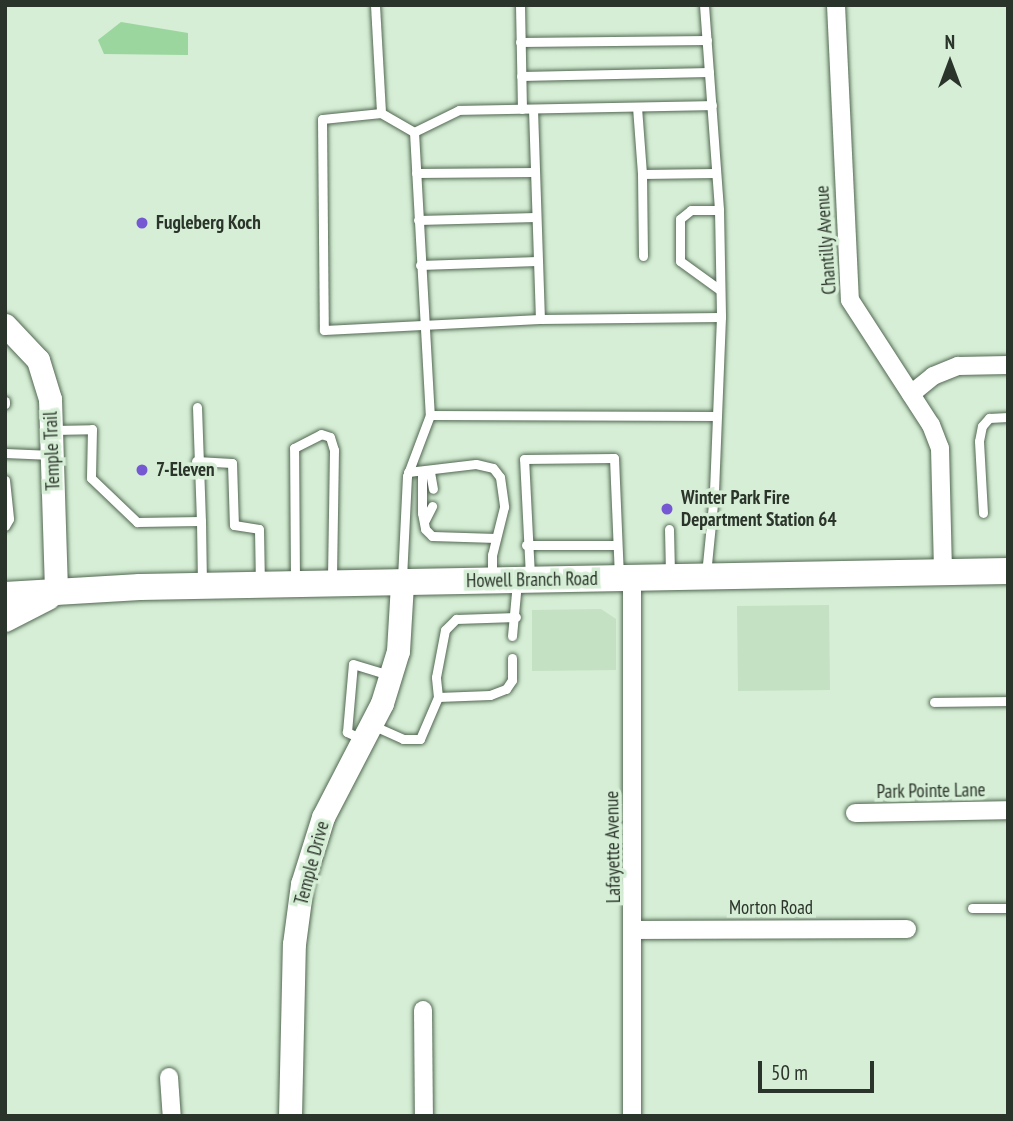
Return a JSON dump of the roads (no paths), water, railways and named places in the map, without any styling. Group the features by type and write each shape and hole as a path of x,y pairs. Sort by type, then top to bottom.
{"main road":[{"name":"Howell Branch Road","path":"5,595 202,586 1008,571"},
{"name":"Howell Branch Road","path":"5,620 56,593"}],"street":[{"name":"Chantilly Avenue","path":"836,5 850,300 911,394 940,448 943,572"},
{"name":"Temple Trail","path":"5,325 38,360 50,398 56,593"},
{"path":"911,394 933,376 958,366 1008,365"},
{"name":"Lafayette Avenue","path":"625,578 635,930 632,1116"},
{"name":"Temple Drive","path":"290,1116 294,944 302,884 323,817 368,732 391,676 402,583"},
{"name":"Park Pointe Lane","path":"855,813 1008,810"},
{"name":"Morton Road","path":"635,930 907,929"},
{"path":"423,1010 424,1116"},
{"path":"169,1077 172,1116"}],"lane":[{"path":"375,5 381,113"},
{"path":"520,5 522,109"},
{"path":"704,5 719,210 721,317 705,576"},
{"path":"520,42 707,40"},
{"path":"521,76 709,72"},
{"path":"414,132 459,110 712,105"},
{"path":"636,107 642,174 643,256"},
{"path":"533,109 540,320"},
{"path":"414,132 381,113 322,119 324,330 389,329 428,321 721,317"},
{"path":"402,583 408,472 430,415 428,321 420,265 414,132"},
{"path":"416,173 535,172"},
{"path":"642,174 715,173"},
{"path":"719,210 691,210 680,219 680,261 720,290"},
{"path":"418,220 536,217"},
{"path":"420,265 537,261"},
{"path":"197,407 196,461 201,521 202,586"},
{"path":"430,415 716,416"},
{"path":"983,513 979,441 982,426 989,418 1008,417"},
{"path":"51,430 92,429 91,478 137,522 201,521"},
{"path":"295,585 295,448 321,434 330,437 334,450 332,584"},
{"path":"5,453 52,454"},
{"path":"513,581 526,545 524,459 614,458 617,545 625,578"},
{"path":"196,461 232,463 234,525 259,529 260,585"},
{"path":"408,472 426,472 444,466 493,468 504,486 503,512 496,538 513,581 516,617 512,636"},
{"path":"426,472 433,489"},
{"path":"426,472 424,522 432,536 496,538"},
{"path":"5,480 9,519 5,526"},
{"path":"424,522 432,506"},
{"path":"670,529 670,576"},
{"path":"526,545 617,545"},
{"path":"391,676 353,664 347,733 368,732 402,739 420,739 438,697 436,677 445,630 456,619 516,617"},
{"path":"438,697 490,695 506,689 512,680 512,658"},
{"path":"934,702 1008,701"},
{"path":"972,908 1008,908"}],"place":[{"name":"Fugleberg Koch","path":"142,223"},
{"name":"7-Eleven","path":"142,470"},
{"name":"Winter Park Fire Department Station 64","path":"667,509"}]}
